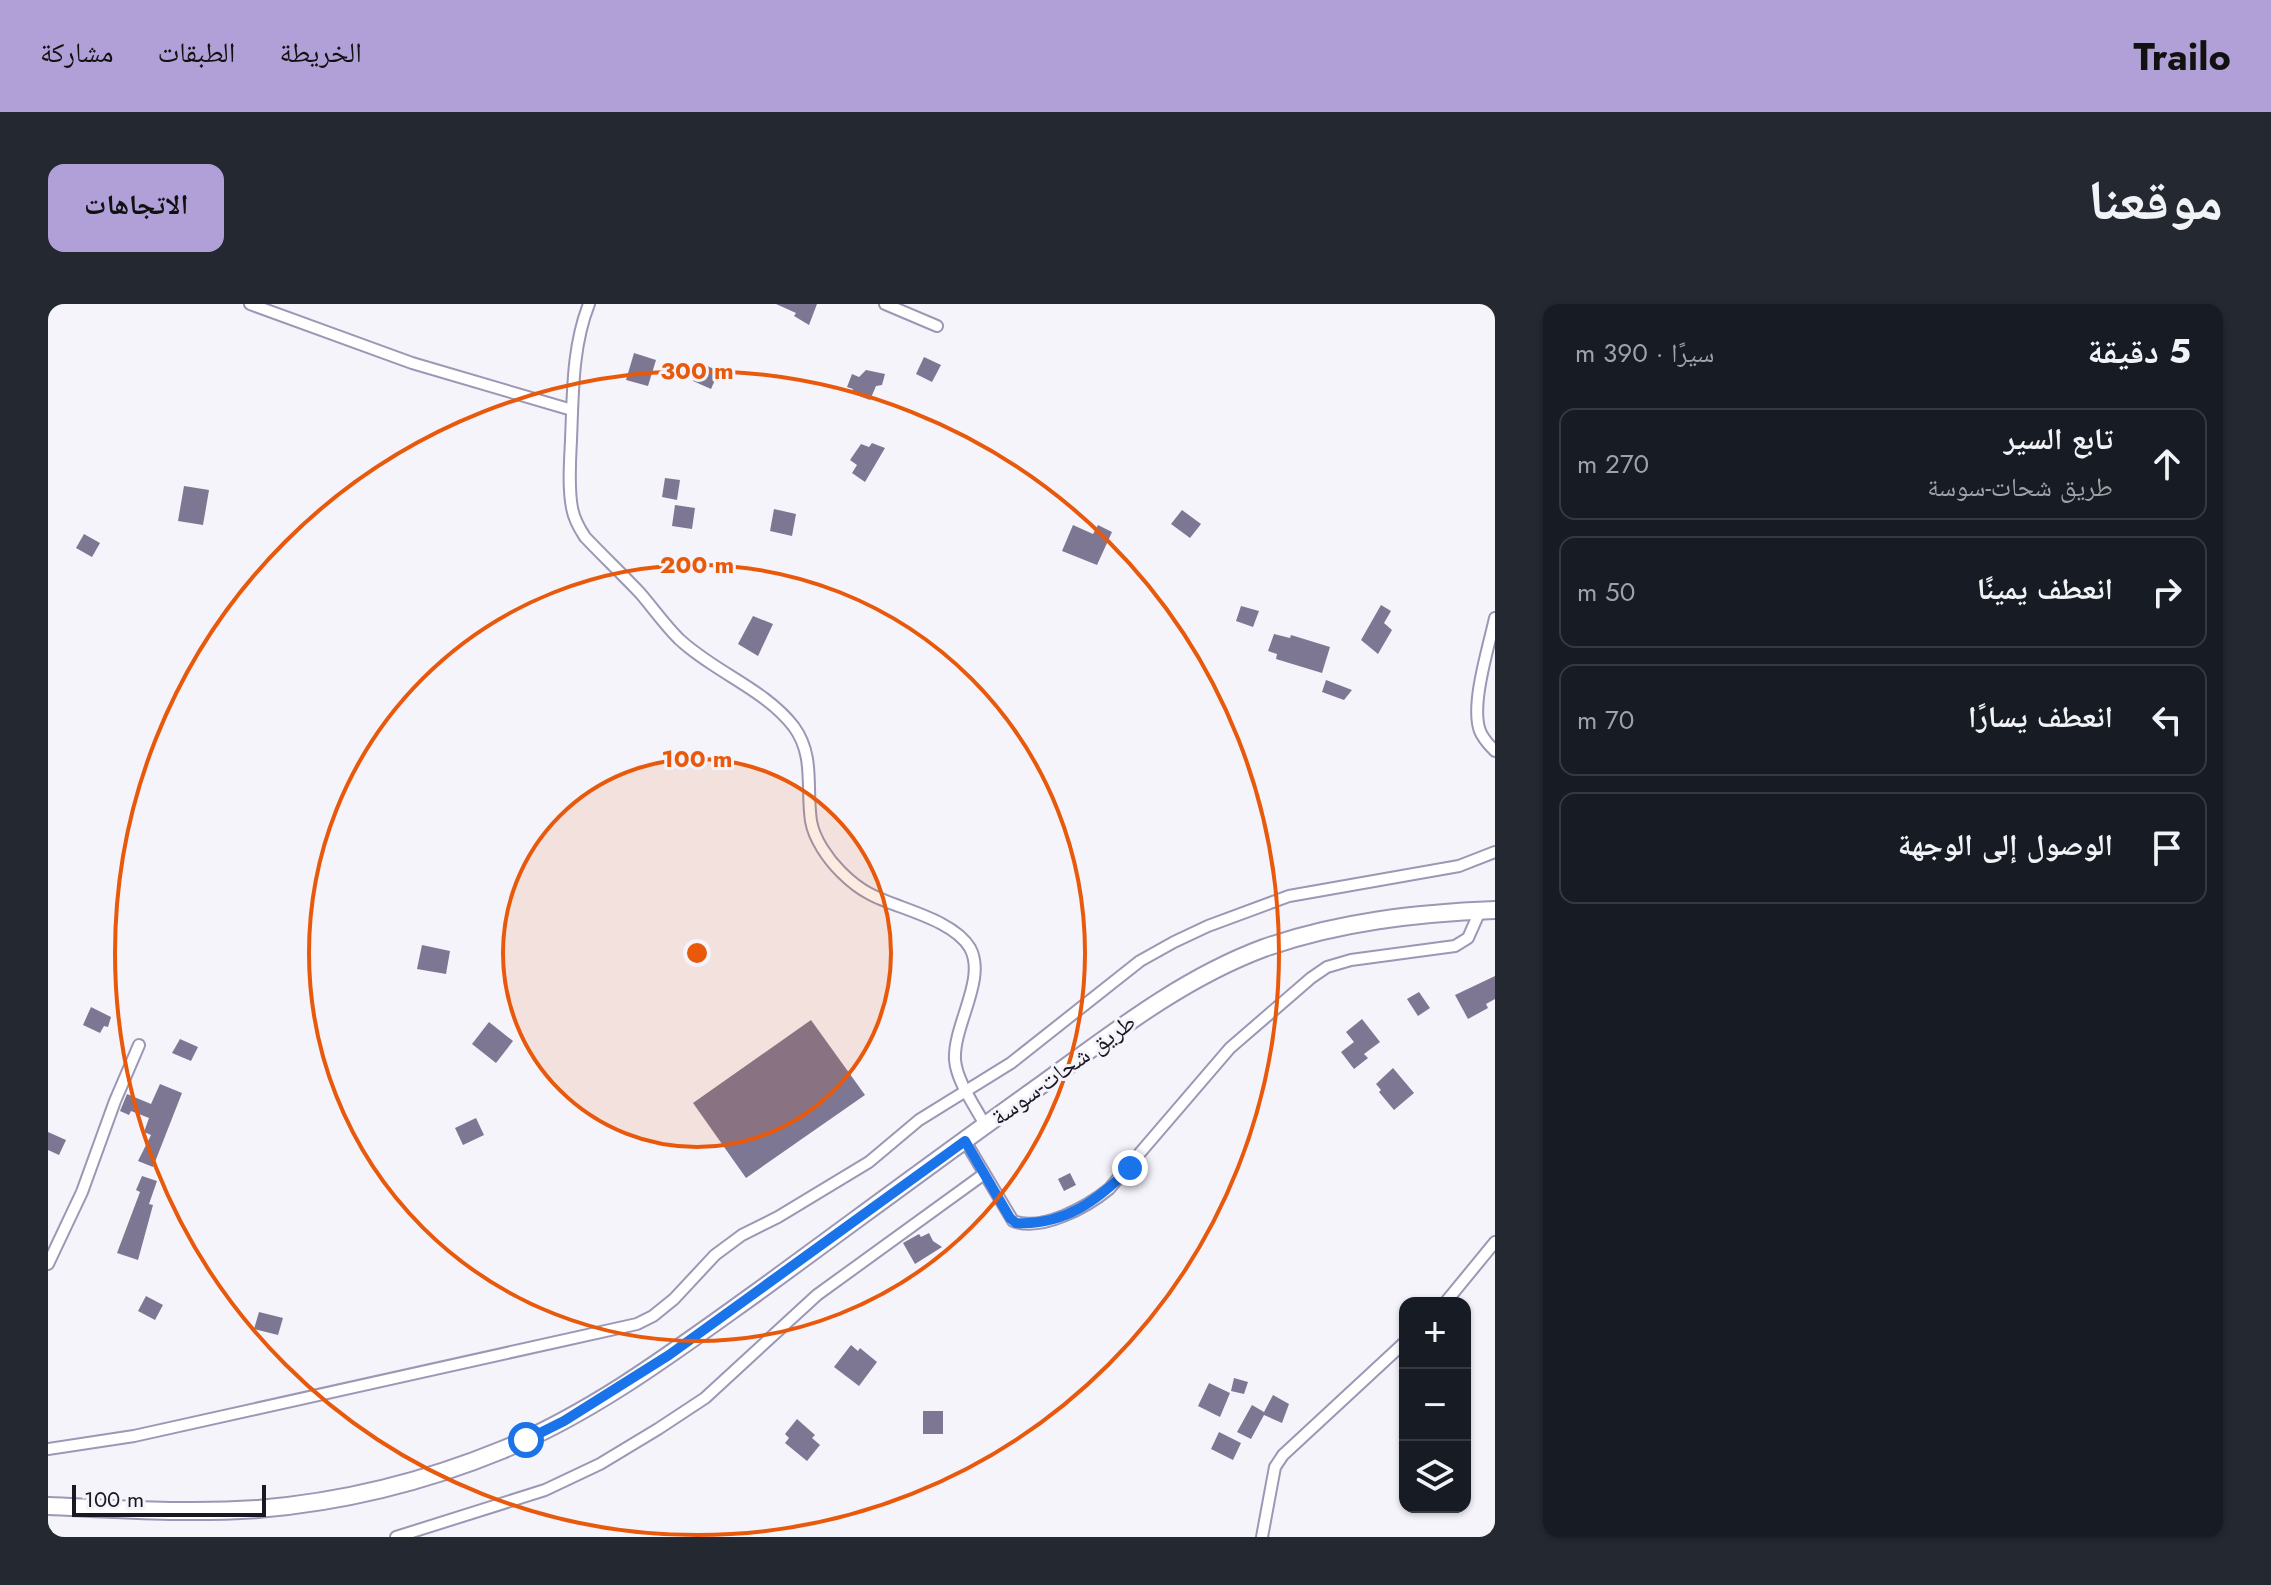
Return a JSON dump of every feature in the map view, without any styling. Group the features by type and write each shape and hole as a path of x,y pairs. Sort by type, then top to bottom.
{"main road":[{"name":"طريق شحات-سوسة","path":"48,1506 211,1510 306,1504 368,1493 497,1452 564,1421 656,1364 1145,1011 1205,975 1262,949 1321,931 1387,919 1488,910"}],"street":[{"path":"250,304 412,363 572,410"},
{"path":"589,304 574,369 572,506 576,521 585,537 679,638 778,710 793,726 804,743 809,765 811,823 823,850 841,872 868,893 946,927 959,935 969,947 974,960 974,974 955,1059 960,1078 985,1125"},
{"path":"885,304 937,326"},
{"path":"1495,618 1477,721 1480,732 1495,751"},
{"path":"48,1449 134,1436 637,1324 674,1299 715,1255 742,1235 869,1162 919,1120 1011,1063 1140,961 1208,926 1289,896 1459,866 1495,852"},
{"path":"965,1141 1010,1218 1016,1223 1042,1221 1091,1204 1130,1168 1230,1048 1311,978 1327,967 1351,960 1455,946 1468,938 1488,910"},
{"path":"48,1264 82,1192 139,1045"},
{"path":"396,1537 545,1490 600,1464 658,1429 705,1398 817,1295 984,1174"},
{"path":"1450,1297 1495,1242"},
{"path":"1262,1537 1275,1467 1283,1455 1399,1348"}],"building":[{"path":"776,304 817,304 809,325 794,316 796,313"},
{"path":"634,353 656,360 648,386 626,380"},
{"path":"924,357 941,365 932,382 916,374"},
{"path":"700,363 719,371 711,389 693,381"},
{"path":"866,370 885,374 882,385 876,386 870,400 851,393 853,389 847,387 852,374 859,377"},
{"path":"872,443 885,448 865,482 852,473 857,465 850,460 861,444 869,447"},
{"path":"665,478 680,480 677,500 662,497"},
{"path":"184,486 209,490 203,525 178,521"},
{"path":"675,505 695,508 692,529 672,526"},
{"path":"774,509 796,514 792,536 770,531"},
{"path":"1182,510 1201,524 1190,538 1171,524"},
{"path":"1073,525 1093,534 1098,525 1112,532 1097,565 1062,551"},
{"path":"84,534 100,543 92,557 76,548"},
{"path":"1381,605 1391,611 1384,623 1392,630 1378,654 1361,640"},
{"path":"1241,606 1259,611 1253,627 1236,621"},
{"path":"753,616 773,624 758,656 738,644"},
{"path":"1274,634 1290,638 1291,635 1330,647 1322,673 1276,659 1277,654 1268,651"},
{"path":"1326,680 1352,690 1344,700 1322,692"},
{"path":"422,945 450,951 446,974 417,969"},
{"path":"1495,976 1495,999 1486,1004 1488,1008 1468,1019 1455,995"},
{"path":"1419,992 1430,1008 1418,1016 1407,999"},
{"path":"91,1007 111,1017 108,1027 104,1026 100,1033 83,1025"},
{"path":"1362,1019 1380,1042 1364,1054 1368,1058 1354,1069 1341,1052 1354,1042 1346,1032"},
{"path":"811,1020 865,1095 746,1178 693,1103"},
{"path":"489,1022 513,1041 496,1063 472,1044"},
{"path":"180,1039 198,1047 191,1061 172,1053"},
{"path":"1393,1068 1414,1093 1394,1110 1376,1084"},
{"path":"160,1084 182,1093 153,1167 138,1161 151,1135 144,1132 149,1118 131,1111 129,1115 120,1111 127,1094 151,1104"},
{"path":"476,1118 484,1135 463,1145 455,1128"},
{"path":"48,1132 66,1140 59,1155 48,1150"},
{"path":"1070,1173 1076,1185 1064,1191 1058,1179"},
{"path":"142,1176 157,1181 138,1260 117,1253 140,1192 136,1190"},
{"path":"929,1233 933,1241 942,1247 915,1264 903,1243 919,1234 921,1237"},
{"path":"146,1296 163,1305 155,1320 138,1311"},
{"path":"259,1312 283,1318 278,1335 254,1329"},
{"path":"851,1345 858,1351 860,1348 877,1362 859,1386 834,1367"},
{"path":"1234,1378 1248,1382 1244,1394 1231,1391"},
{"path":"1209,1383 1230,1393 1220,1417 1198,1406"},
{"path":"1273,1395 1289,1404 1282,1423 1264,1415 1251,1439 1237,1432 1252,1405 1264,1412"},
{"path":"923,1411 943,1411 943,1434 923,1434"},
{"path":"797,1419 815,1435 812,1438 820,1445 807,1461 785,1443 789,1438 785,1434"},
{"path":"1219,1432 1241,1443 1233,1460 1211,1449"}],"route":[{"path":"526,1440 564,1421 669,1355 965,1141 1010,1218 1020,1224 1065,1215 1091,1204 1130,1168"}]}
